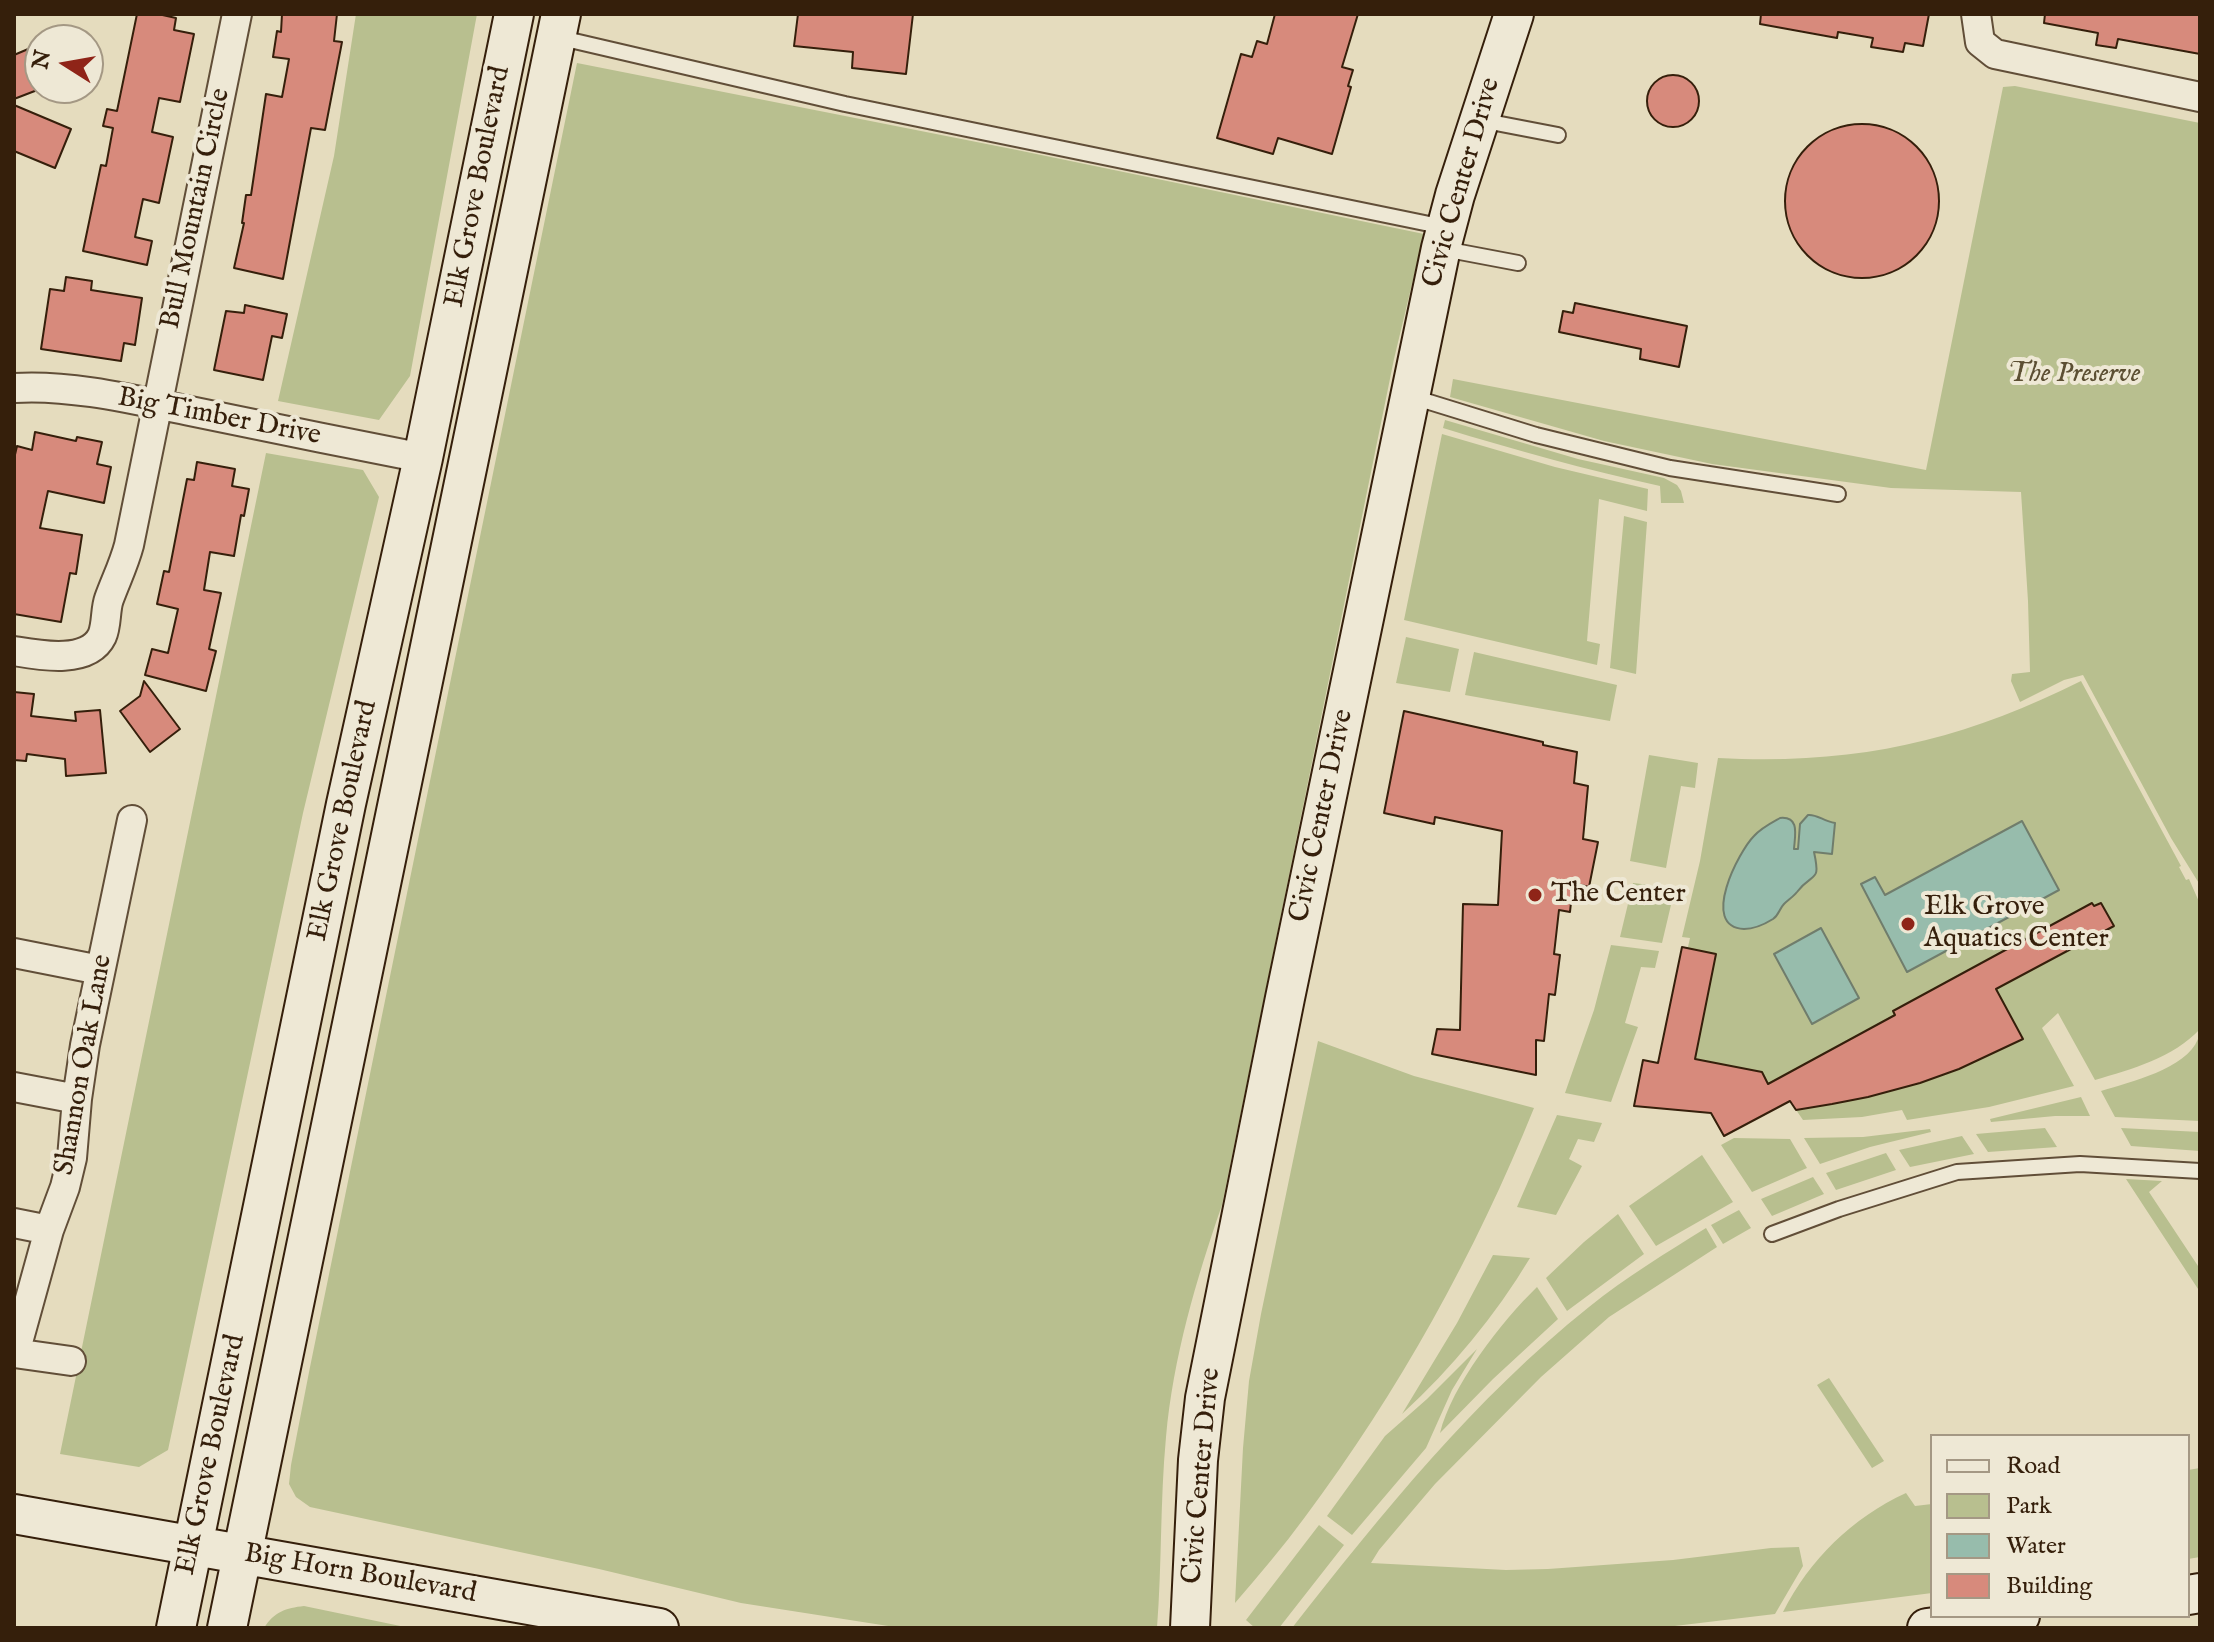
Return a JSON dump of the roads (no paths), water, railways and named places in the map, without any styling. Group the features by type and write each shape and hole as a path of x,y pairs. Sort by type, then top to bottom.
{"main road":[{"name":"Elk Grove Boulevard","path":"176,1628 346,804 423,458 514,14"},
{"name":"Civic Center Drive","path":"1190,1628 1195,1507 1205,1398 1285,998 1444,238 1514,14"},
{"name":"Elk Grove Boulevard","path":"227,1628 558,25"},
{"path":"469,460 453,420 490,231 488,198 481,177"},
{"path":"423,458 436,489 434,520 412,622 424,680"},
{"name":"Big Horn Boulevard","path":"14,1514 659,1628"},
{"path":"1927,1628 2004,1618"}],"street":[{"name":"Bull Mountain Circle","path":"14,651 70,656 91,648 102,637 108,601 122,571 129,545 237,14"},
{"path":"1976,14 1980,42 1995,54 2200,97"},
{"name":"Big Timber Drive","path":"14,388 84,392 157,404 423,458"},
{"name":"Shannon Oak Lane","path":"14,1353 72,1158 77,1099 132,820"},
{"path":"14,953 100,970"},
{"path":"14,1087 77,1099"},
{"path":"14,1223 49,1230"},
{"path":"14,1353 71,1361"}],"lane":[{"path":"558,25 845,104 1444,238 1518,263"},
{"path":"1479,119 1558,135"},
{"path":"1409,395 1521,431 1670,468 1838,494"},
{"path":"1772,1234 1839,1209 1957,1172 2080,1164 2200,1171"}],"water":[{"path":"1808,815 1835,823 1832,854 1814,852 1816,873 1773,919 1748,929 1731,925 1724,916 1726,887 1747,844 1766,826 1786,818 1793,823 1794,849 1798,849 1800,824"},
{"path":"2022,821 2059,890 1907,972 1861,884 1875,877 1885,895"},
{"path":"1821,928 1859,998 1812,1024 1774,954"}],"place":[{"name":"The Center","path":"1535,895"},
{"name":"Elk Grove Aquatics Center","path":"1908,924"}],"park label":[{"name":"The Preserve","path":"2074,375"}]}
